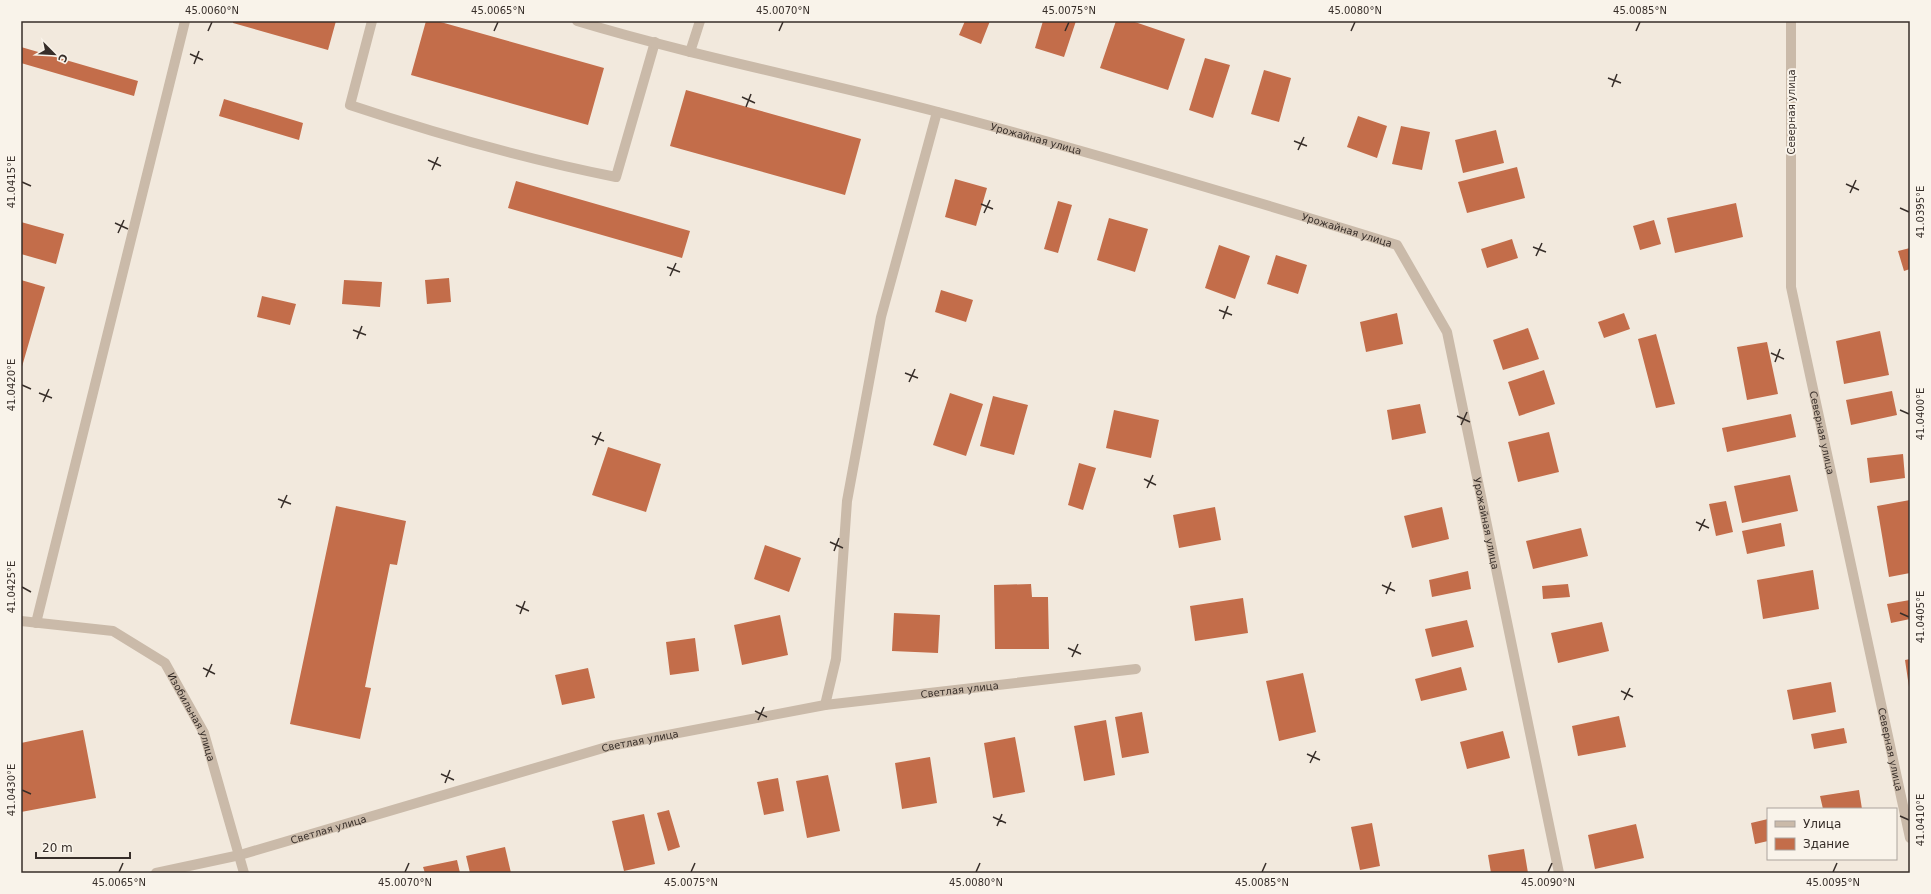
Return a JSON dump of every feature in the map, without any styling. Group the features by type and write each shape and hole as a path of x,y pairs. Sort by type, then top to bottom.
{"street":[{"path":"36,623 185,21"},
{"path":"372,21 350,105 451,137 555,165 616,177 655,42"},
{"name":"Урожайная улица","path":"577,21 690,52 937,112 1196,183 1397,245 1447,332 1559,873"},
{"path":"690,52 700,21"},
{"name":"Северная улица","path":"1791,21 1791,286 1910,838"},
{"path":"826,705 836,659 847,501 881,317 937,112"},
{"name":"Изобильная улица","path":"21,620 113,631 164,663 204,733 244,873"},
{"name":"Светлая улица","path":"156,873 240,856 610,746 826,705 1136,669"}],"building":[{"path":"233,21 336,21 328,50 233,23"},
{"path":"426,21 437,21 604,68 588,125 411,75"},
{"path":"965,21 990,21 981,44 959,35"},
{"path":"1043,21 1076,21 1064,57 1035,48"},
{"path":"1116,21 1132,21 1185,39 1168,90 1100,68"},
{"path":"21,47 138,81 134,96 21,63"},
{"path":"1205,58 1230,65 1213,118 1189,110"},
{"path":"1264,70 1291,78 1279,122 1251,114"},
{"path":"686,90 861,139 845,195 670,146"},
{"path":"224,99 303,123 299,140 219,116"},
{"path":"1358,116 1387,126 1377,158 1347,147"},
{"path":"1401,126 1430,132 1422,170 1392,164"},
{"path":"1496,130 1504,163 1463,173 1455,140"},
{"path":"1517,167 1525,198 1467,213 1458,182"},
{"path":"955,179 987,188 976,226 945,217"},
{"path":"516,181 690,231 682,258 508,208"},
{"path":"1058,201 1072,205 1058,253 1044,249"},
{"path":"1736,203 1743,237 1675,253 1667,218"},
{"path":"1109,218 1148,229 1135,272 1097,260"},
{"path":"1654,220 1661,244 1640,250 1633,226"},
{"path":"21,222 64,234 56,264 21,254"},
{"path":"1512,239 1518,258 1487,268 1481,249"},
{"path":"1219,245 1250,256 1235,299 1205,288"},
{"path":"1910,248 1910,269 1904,271 1898,251"},
{"path":"1276,255 1307,265 1298,294 1267,284"},
{"path":"449,278 451,302 427,304 425,280"},
{"path":"21,280 45,287 21,370"},
{"path":"344,280 382,282 380,307 342,304"},
{"path":"941,290 973,300 966,322 935,312"},
{"path":"262,296 296,304 290,325 257,317"},
{"path":"1397,313 1403,344 1366,352 1360,322"},
{"path":"1624,313 1630,329 1604,338 1598,322"},
{"path":"1528,328 1539,359 1503,370 1493,340"},
{"path":"1880,331 1889,375 1844,384 1836,341"},
{"path":"1656,334 1675,404 1656,408 1638,339"},
{"path":"1767,342 1778,394 1747,400 1737,347"},
{"path":"1544,370 1555,404 1519,416 1508,382"},
{"path":"1892,391 1897,415 1851,425 1846,400"},
{"path":"950,393 983,404 966,456 933,445"},
{"path":"993,396 1028,405 1014,455 980,446"},
{"path":"1420,404 1426,433 1392,440 1387,410"},
{"path":"1114,410 1159,420 1151,458 1106,448"},
{"path":"1791,414 1796,437 1727,452 1722,428"},
{"path":"1549,432 1559,472 1518,482 1508,442"},
{"path":"608,447 661,464 646,512 592,495"},
{"path":"1903,454 1905,478 1870,483 1867,458"},
{"path":"1079,463 1096,468 1083,510 1068,505"},
{"path":"1790,475 1798,511 1742,523 1734,486"},
{"path":"1910,500 1910,573 1889,577 1877,506"},
{"path":"1726,501 1733,532 1716,536 1709,504"},
{"path":"336,506 406,521 397,565 390,564 365,687 371,688 360,739 290,724"},
{"path":"1215,507 1221,540 1179,548 1173,515"},
{"path":"1442,507 1449,539 1412,548 1404,516"},
{"path":"1781,523 1785,546 1747,554 1742,531"},
{"path":"1581,528 1588,556 1533,569 1526,541"},
{"path":"765,545 801,558 789,592 754,579"},
{"path":"1813,570 1819,609 1763,619 1757,580"},
{"path":"1468,571 1471,589 1432,597 1429,580"},
{"path":"1031,584 1032,597 1048,597 1049,649 995,649 994,585"},
{"path":"1568,584 1570,597 1543,599 1542,586"},
{"path":"1243,598 1248,633 1195,641 1190,606"},
{"path":"1910,600 1910,619 1891,623 1887,604"},
{"path":"894,613 940,615 938,653 892,651"},
{"path":"780,615 788,655 742,665 734,625"},
{"path":"1467,620 1474,647 1432,657 1425,629"},
{"path":"1602,622 1609,651 1558,663 1551,633"},
{"path":"695,638 699,671 670,675 666,642"},
{"path":"1910,659 1910,687 1909,687 1905,660"},
{"path":"1461,667 1467,690 1421,701 1415,679"},
{"path":"588,668 595,698 562,705 555,675"},
{"path":"1303,673 1316,732 1279,741 1266,681"},
{"path":"1831,682 1836,712 1793,720 1787,690"},
{"path":"1142,712 1149,753 1122,758 1115,717"},
{"path":"1619,716 1626,747 1578,756 1572,726"},
{"path":"1106,720 1115,775 1084,781 1074,726"},
{"path":"1844,728 1847,743 1814,749 1811,734"},
{"path":"83,730 96,798 21,812 21,743"},
{"path":"1503,731 1510,758 1467,769 1460,742"},
{"path":"1015,737 1025,792 993,798 984,743"},
{"path":"930,757 937,803 902,809 895,763"},
{"path":"828,775 840,831 807,838 796,781"},
{"path":"778,778 784,811 764,815 757,782"},
{"path":"1859,790 1862,808 1823,808 1820,796"},
{"path":"669,810 680,847 668,851 657,813"},
{"path":"644,814 655,864 624,871 612,821"},
{"path":"1767,819 1767,841 1755,844 1751,823"},
{"path":"1372,823 1380,866 1360,870 1351,827"},
{"path":"1636,824 1644,858 1595,869 1588,835"},
{"path":"505,847 511,873 470,873 466,856"},
{"path":"1524,849 1528,873 1491,873 1488,855"},
{"path":"457,860 460,873 425,873 423,867"}]}
